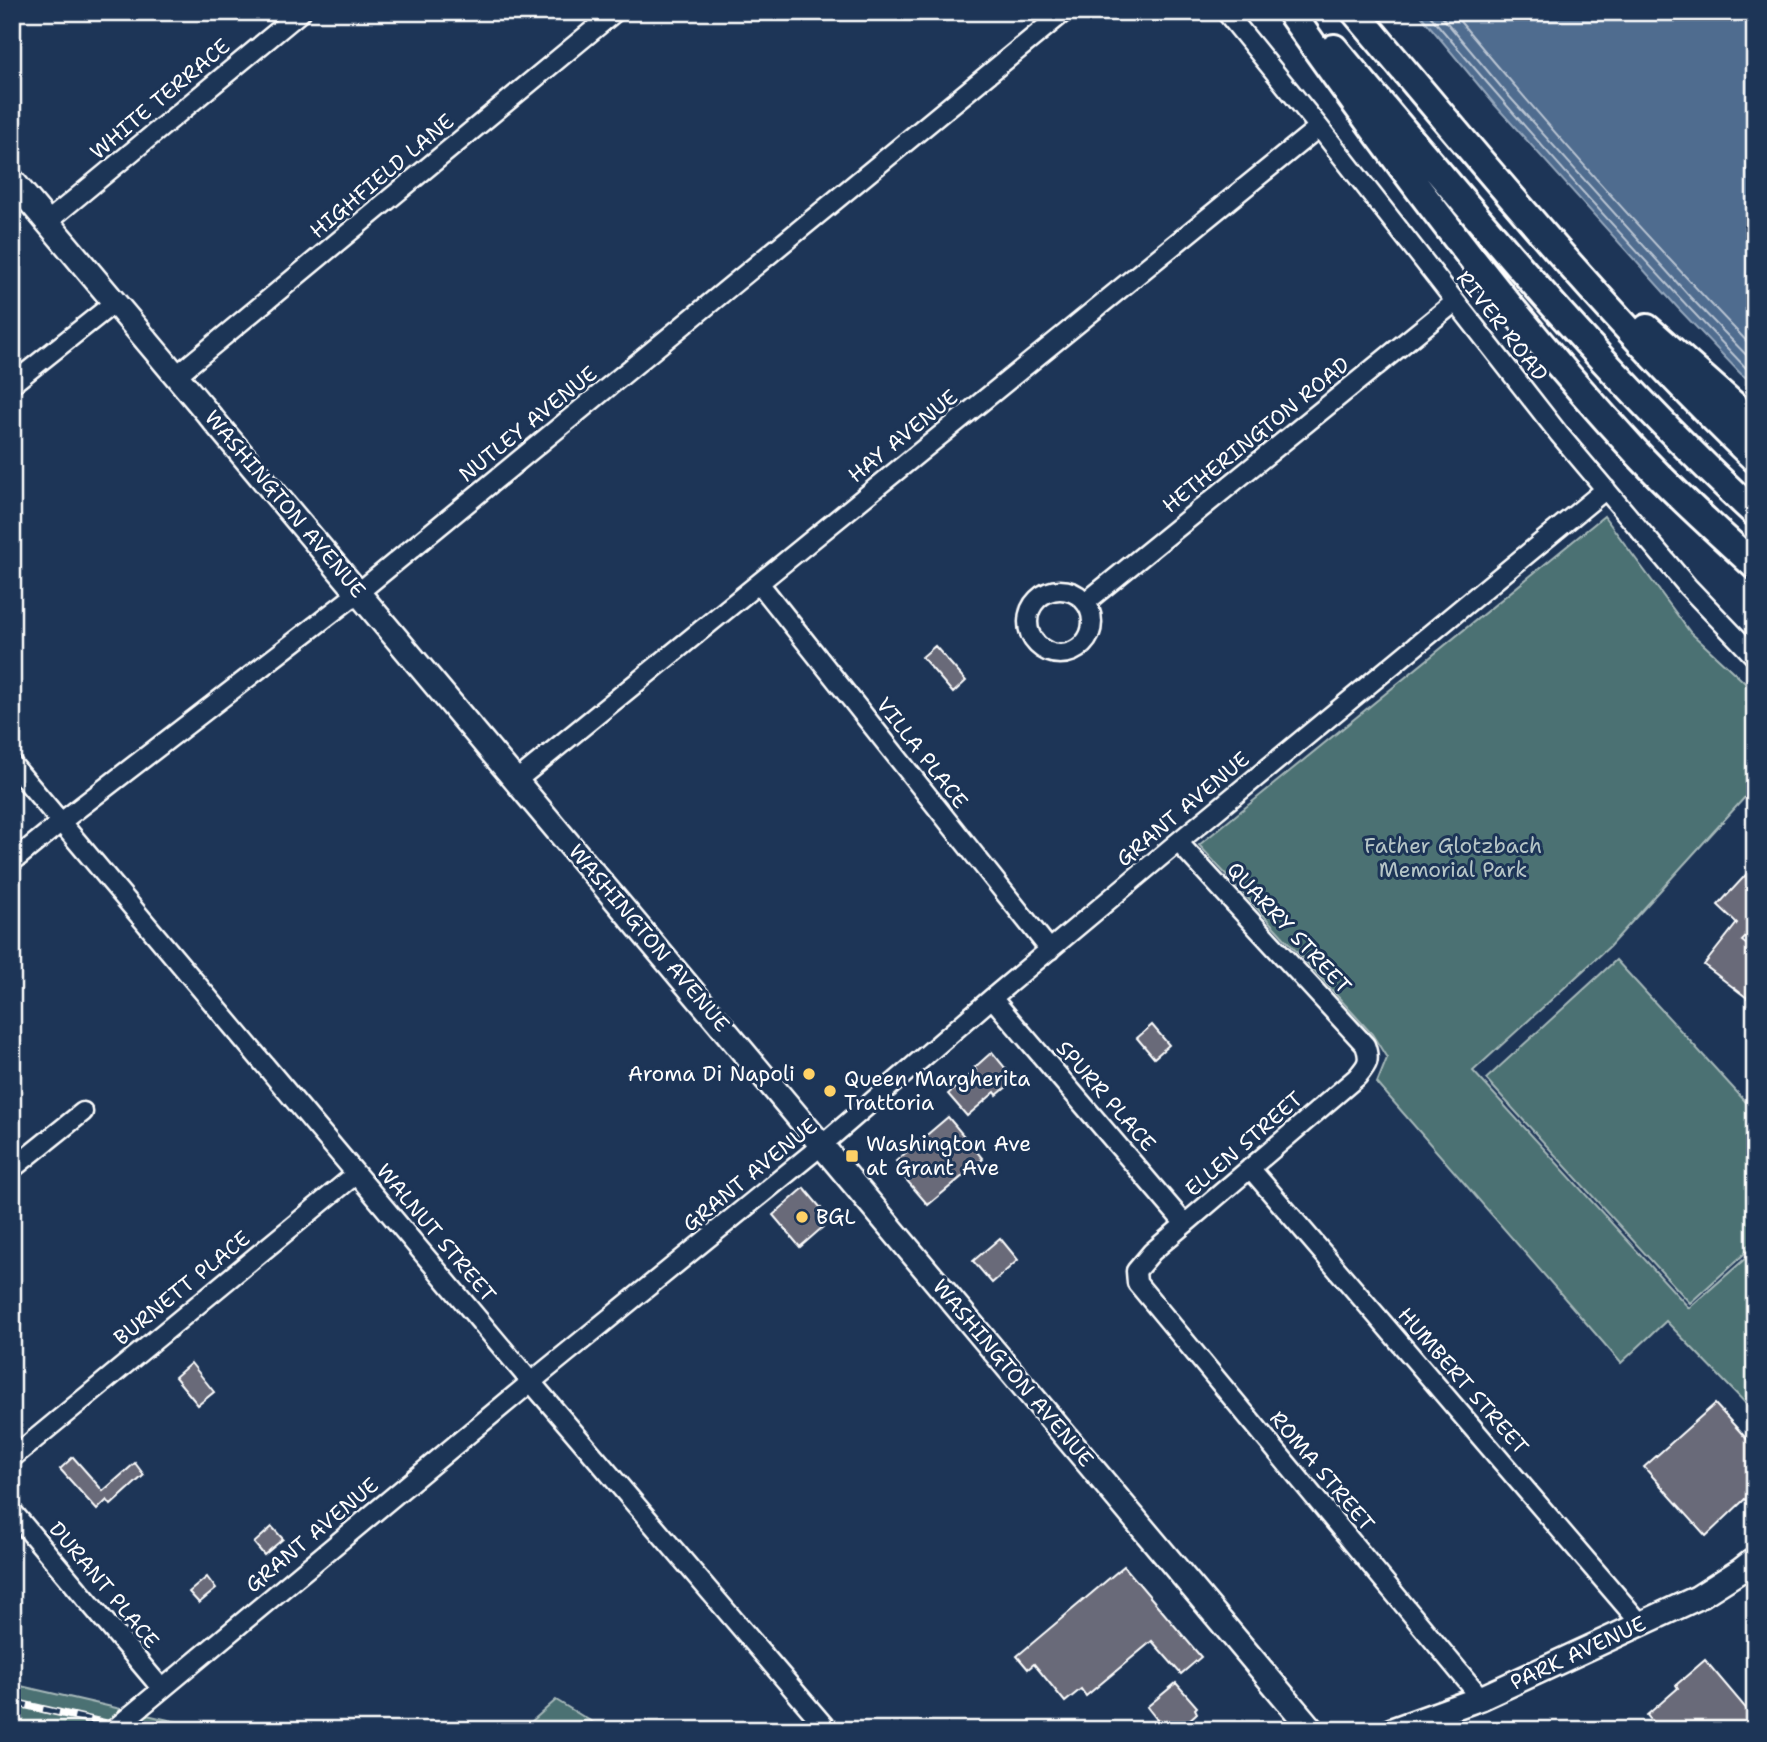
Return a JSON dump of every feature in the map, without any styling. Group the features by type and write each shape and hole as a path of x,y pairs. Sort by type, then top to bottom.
{"highway":[{"path":"1290,12 1339,83 1490,282 1565,372 1637,454 1755,566"},
{"path":"1304,12 1555,308 1644,404 1755,513"},
{"path":"1355,12 1540,232 1672,377 1755,459"},
{"path":"1540,232 1755,424"}],"main road":[{"name":"WASHINGTON AVENUE","path":"12,180 1312,1730"},
{"name":"PARK AVENUE","path":"1392,1730 1481,1698 1697,1598 1755,1559"}],"street":[{"name":"WHITE TERRACE","path":"47,222 301,12"},
{"name":"HIGHFIELD LANE","path":"177,375 615,12"},
{"name":"NUTLEY AVENUE","path":"12,862 359,592 1064,12"},
{"name":"RIVER ROAD","path":"1226,12 1559,434 1688,587 1755,657"},
{"name":"HAY AVENUE","path":"517,780 1319,127"},
{"path":"12,384 115,302"},
{"name":"HETHERINGTON ROAD","path":"1086,602 1455,302"},
{"name":"GRANT AVENUE","path":"113,1730 531,1382 822,1145 1178,842 1606,489"},
{"name":"VILLA PLACE","path":"759,583 1050,950"},
{"name":"WALNUT STREET","path":"12,764 531,1382 828,1730"},
{"name":"QUARRY STREET","path":"1178,842 1365,1045"},
{"name":"SPURR PLACE","path":"992,998 1185,1224"},
{"name":"ELLEN STREET","path":"1136,1271 1152,1252 1357,1077 1366,1066 1369,1056 1365,1045"},
{"path":"12,1169 83,1112"},
{"name":"HUMBERT STREET","path":"1250,1168 1641,1624"},
{"name":"BURNETT PLACE","path":"12,1458 356,1174"},
{"name":"ROMA STREET","path":"1136,1271 1137,1283 1481,1698"},
{"name":"DURANT PLACE","path":"12,1511 162,1689"}],"green space":[{"name":"Father Glotzbach Memorial Park","path":"1604,516 1690,632 1755,692 1755,786 1609,947 1473,1071 1689,1308 1755,1250 1755,1413 1666,1321 1621,1363 1377,1083 1387,1058 1372,1034 1199,845"},
{"path":"1616,960 1755,1112 1755,1244 1690,1303 1486,1079"},
{"path":"12,1684 212,1730 45,1730 12,1723"},
{"path":"556,1700 605,1730 522,1730"}],"water":[{"path":"1418,12 1755,12 1755,384 1741,374 1678,308 1495,105"}],"building":[{"path":"935,646 966,681 953,693 922,657"},
{"path":"1755,865 1755,928 1742,941 1755,951 1755,1004 1704,965 1737,923 1718,905"},
{"path":"1152,1025 1169,1045 1154,1058 1137,1038"},
{"path":"992,1052 1015,1080 997,1095 995,1092 967,1116 948,1094"},
{"path":"948,1117 983,1159 928,1205 903,1176 906,1173 896,1161"},
{"name":"BGL","path":"804,1188 831,1220 800,1247 773,1215"},
{"path":"1000,1238 1018,1260 992,1283 973,1261"},
{"path":"191,1363 214,1392 198,1405 175,1377"},
{"path":"1715,1404 1755,1448 1755,1510 1745,1499 1706,1536 1644,1467"},
{"path":"73,1457 103,1491 135,1463 144,1475 111,1505 107,1500 97,1510 60,1469"},
{"path":"272,1527 283,1539 264,1555 254,1543"},
{"path":"1124,1566 1201,1657 1181,1674 1152,1641 1086,1696 1081,1689 1065,1702 1034,1664 1028,1669 1017,1656"},
{"path":"207,1577 216,1589 199,1603 189,1592"},
{"path":"1705,1660 1755,1719 1755,1730 1659,1730 1647,1715"},
{"path":"1176,1683 1197,1707 1197,1713 1178,1730 1165,1730 1147,1707"}],"railway":[{"path":"12,1702 135,1730"}],"place":[{"name":"Aroma Di Napoli","path":"809,1074"},
{"name":"Queen Margherita Trattoria","path":"830,1091"},
{"name":"Washington Ave at Grant Ave","path":"852,1156"},
{"name":"BGL","path":"802,1217"}]}
